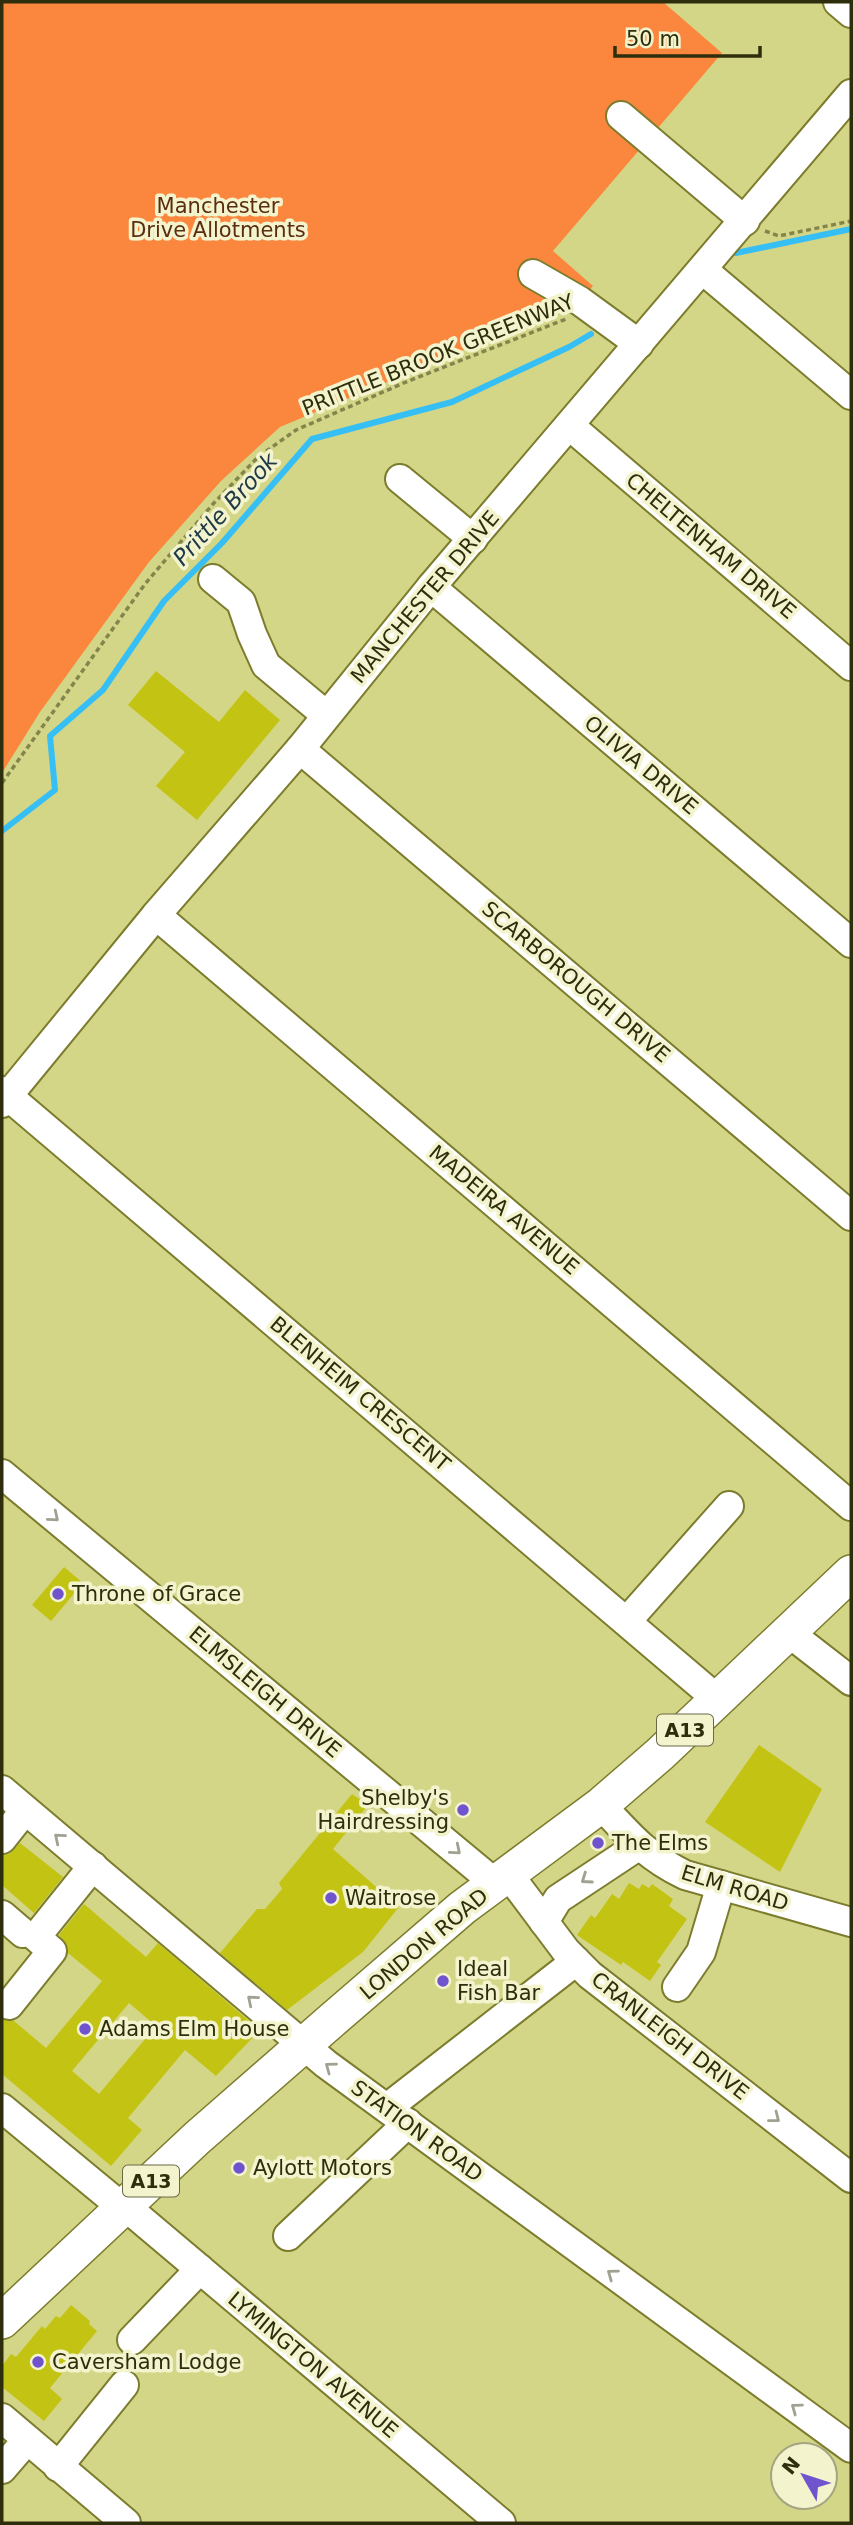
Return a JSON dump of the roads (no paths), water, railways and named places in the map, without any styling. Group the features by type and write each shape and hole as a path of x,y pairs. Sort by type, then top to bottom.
{"main road":[{"name":"LONDON ROAD","path":"2,2321 197,2138 303,2045 462,1908 600,1805 660,1754 851,1573"}],"street":[{"path":"838,2 851,13"},
{"name":"MANCHESTER DRIVE","path":"4,1097 156,915 300,749 431,587 851,94"},
{"path":"621,116 739,228"},
{"path":"703,270 851,395"},
{"path":"533,274 639,344"},
{"name":"CHELTENHAM DRIVE","path":"570,426 851,666"},
{"path":"400,480 474,539"},
{"path":"214,579 241,602 266,665 326,715"},
{"name":"OLIVIA DRIVE","path":"431,587 851,943"},
{"name":"SCARBOROUGH DRIVE","path":"300,749 851,1216"},
{"name":"MADEIRA AVENUE","path":"156,915 851,1506"},
{"name":"BLENHEIM CRESCENT","path":"4,1097 718,1699"},
{"name":"ELMSLEIGH DRIVE","path":"2,1474 503,1880"},
{"path":"627,1621 729,1506"},
{"path":"788,1632 851,1681"},
{"name":"STATION ROAD","path":"2,1790 303,2045 851,2448"},
{"name":"ELM ROAD","path":"600,1805 638,1846 660,1863 685,1875 851,1922"},
{"path":"2,1839 25,1810"},
{"path":"544,1922 558,1899 638,1846"},
{"path":"9,2005 52,1951 36,1937 93,1866"},
{"name":"CRANLEIGH DRIVE","path":"503,1880 590,1975 851,2178"},
{"path":"677,1987 701,1952 721,1885"},
{"path":"288,2236 397,2116 576,1961"},
{"name":"LYMINGTON AVENUE","path":"2,2108 200,2269 501,2523"},
{"path":"132,2340 200,2269"},
{"path":"58,2467 124,2385"},
{"path":"2,2418 125,2523"},
{"path":"2,2469 27,2440"}],"waterway":[{"name":"Prittle Brook","path":"736,253 851,229"},
{"name":"Prittle Brook","path":"2,831 55,790 50,736 103,690 164,601 222,543 312,439 452,402 591,334"}],"place":[{"name":"Throne of Grace","path":"58,1594"},
{"name":"Shelby's Hairdressing","path":"463,1810"},
{"name":"The Elms","path":"598,1843"},
{"name":"Waitrose","path":"331,1898"},
{"name":"Ideal Fish Bar","path":"443,1981"},
{"name":"Adams Elm House","path":"85,2029"},
{"name":"Aylott Motors","path":"239,2168"},
{"name":"Caversham Lodge","path":"38,2362"}],"park label":[{"name":"Manchester Drive Allotments","path":"218,218"}]}
